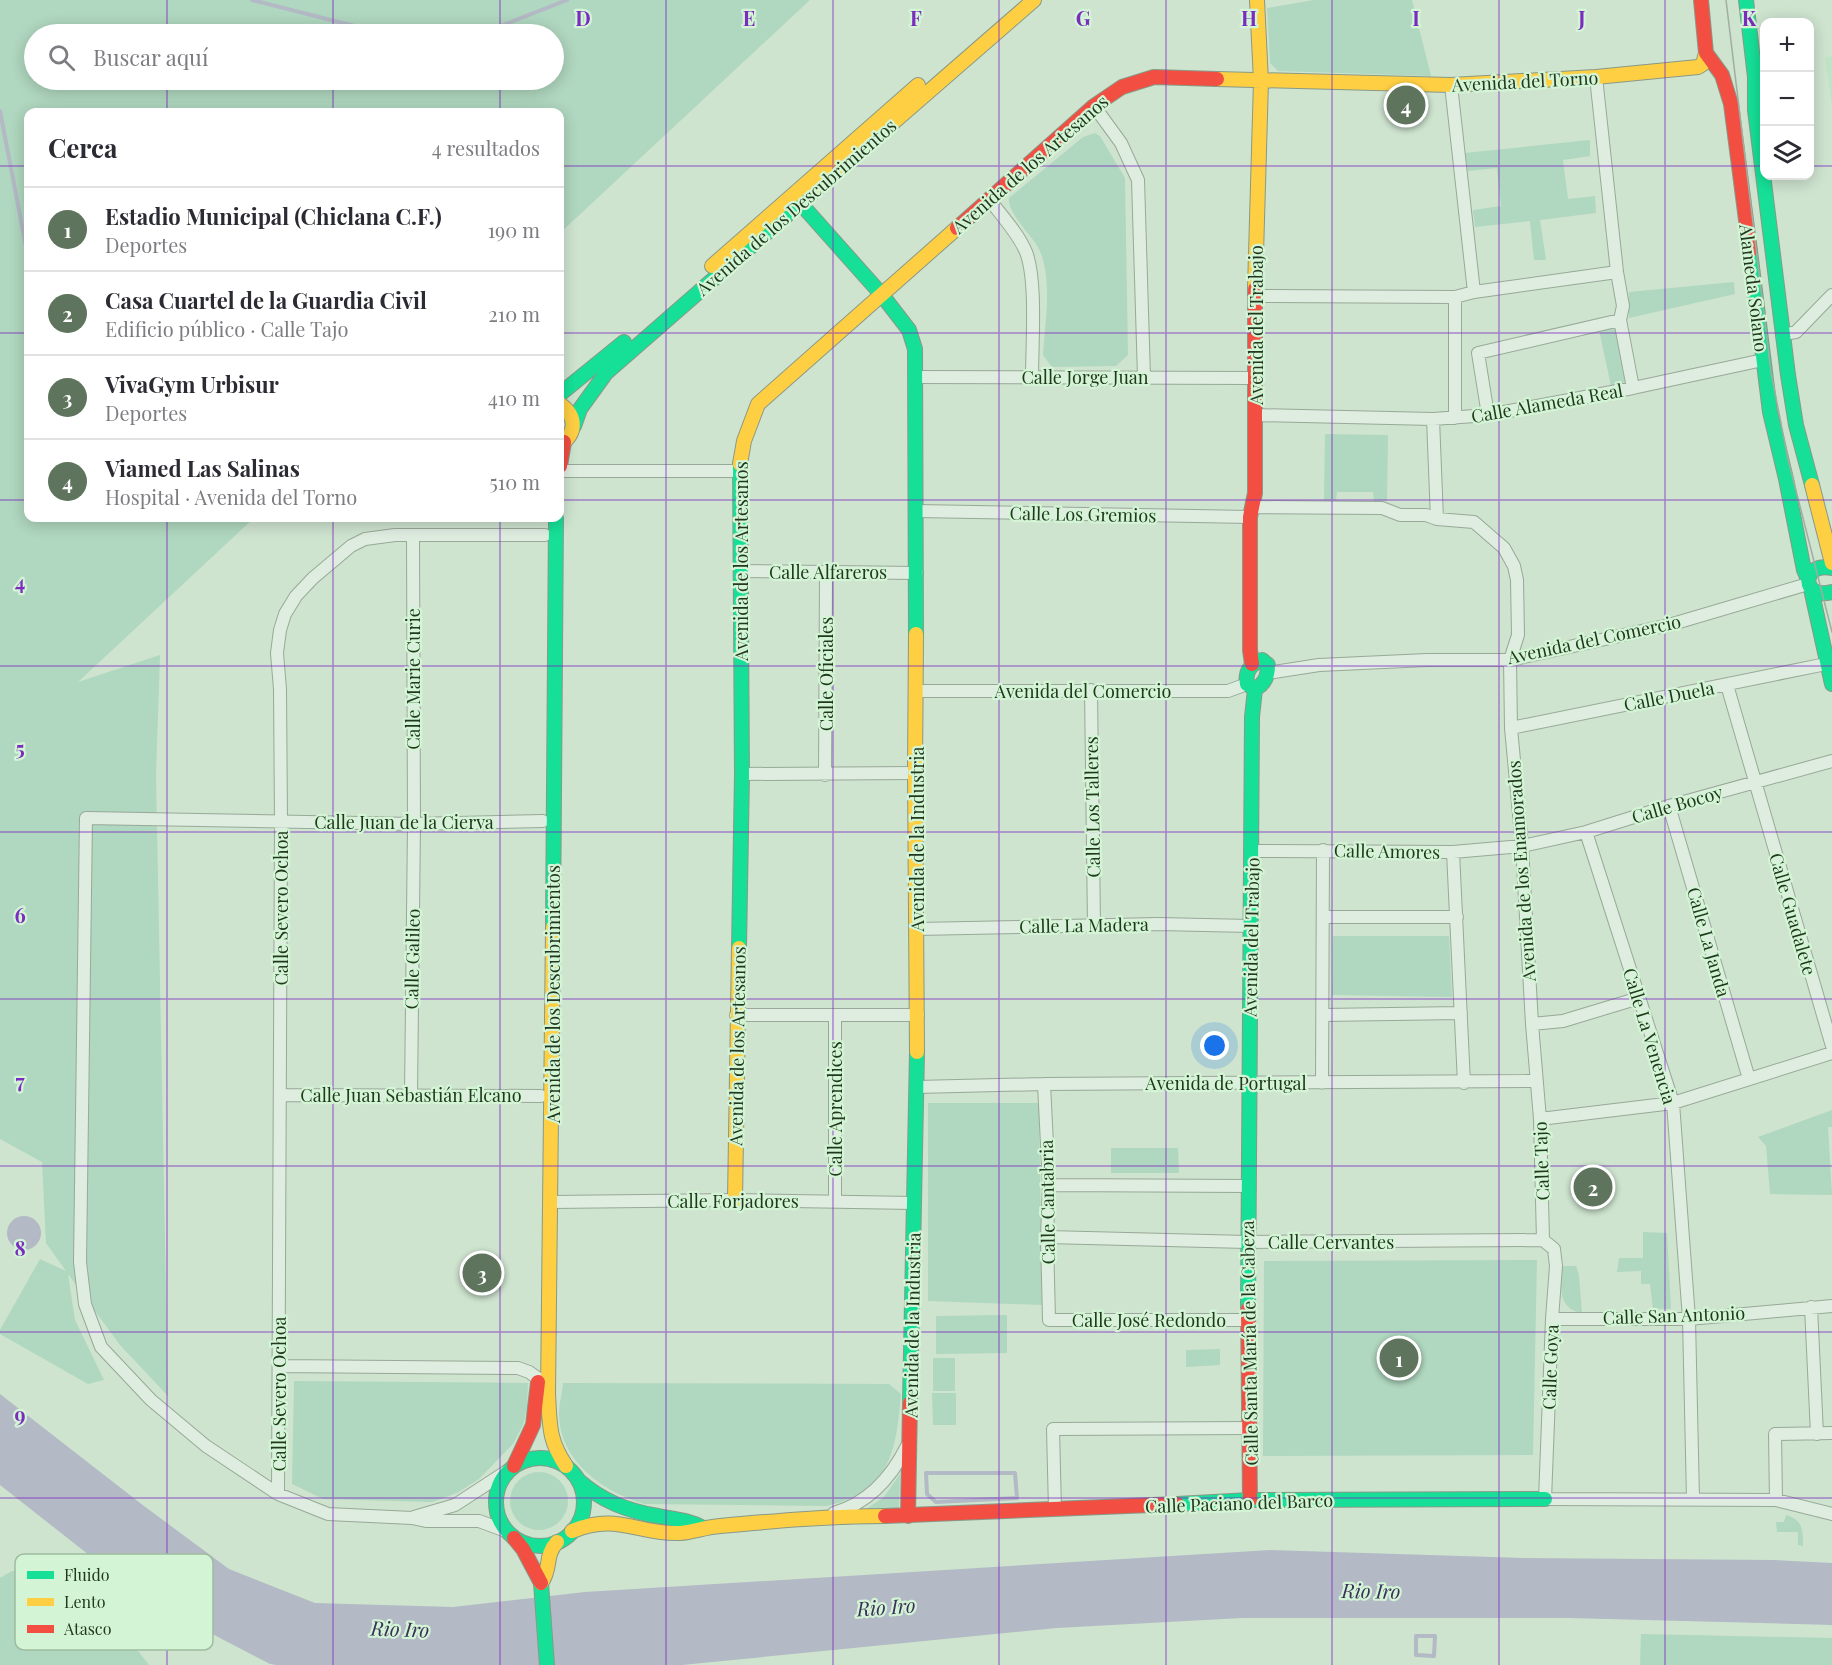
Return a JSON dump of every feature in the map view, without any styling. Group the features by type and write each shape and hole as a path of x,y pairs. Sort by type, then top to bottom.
{"street":[{"name":"Avenida de los Descubrimientos","path":"564,391 619,346 1016,0"},
{"name":"Avenida de los Descubrimientos","path":"564,442 569,438 580,409 606,374 1034,0"},
{"name":"Avenida del Trabajo","path":"1247,1186 1252,717 1251,687 1246,672 1254,658 1252,512 1255,493 1255,296 1261,81 1257,0"},
{"name":"Alameda Solano","path":"1701,0 1706,53 1722,75 1731,104 1770,412 1804,570 1832,684"},
{"name":"Alameda Solano","path":"1746,0 1755,77 1755,110 1782,335 1796,425 1832,566"},
{"name":"Avenida del Torno","path":"1261,81 1451,86 1596,77 1698,67 1703,64 1706,53"},
{"name":"Avenida de los Artesanos","path":"735,1200 736,1015 742,774 739,471 744,441 758,404 1094,106 1125,84 1137,79 1154,77 1261,81"},
{"path":"1596,77 1617,272 1623,306 1620,320 1633,388"},
{"path":"1451,86 1473,292"},
{"path":"1094,106 1121,143 1138,180 1144,377"},
{"path":"989,199 1026,251 1031,280 1032,376"},
{"name":"Avenida de la Industria","path":"801,204 882,295 913,339 917,573 915,773 918,1016 908,1516"},
{"path":"1255,296 1455,297 1473,292 1617,272"},
{"path":"1782,335 1796,332 1832,295"},
{"path":"1455,297 1455,418"},
{"path":"1488,416 1478,353 1620,320"},
{"name":"Calle Alameda Real","path":"1255,415 1433,418 1488,416 1763,360"},
{"name":"Calle Jorge Juan","path":"915,376 1254,378"},
{"path":"564,408 571,414 574,426"},
{"path":"1433,418 1437,519"},
{"path":"564,471 739,471"},
{"name":"Calle Los Gremios","path":"916,511 1252,512 1382,508 1400,515 1426,515 1437,519"},
{"name":"Avenida de los Enamorados","path":"1437,519 1474,522 1504,548 1514,566 1517,580 1518,634 1510,660 1511,728 1522,846 1536,1082"},
{"name":"Avenida de los Descubrimientos","path":"511,1468 533,1425 538,1379 545,522"},
{"name":"Avenida de los Descubrimientos","path":"556,522 548,1415 555,1450 566,1466"},
{"name":"Calle Severo Ochoa","path":"278,1494 281,1095 280,689 277,653 279,630 296,596 313,578 351,546 365,539 379,536 413,535 545,535"},
{"name":"Calle Marie Curie","path":"413,535 414,824"},
{"path":"1832,566 1821,565 1809,574 1809,584 1823,596 1832,592"},
{"name":"Calle Alfareros","path":"740,571 917,573"},
{"name":"Calle Oficiales","path":"825,775 826,573"},
{"name":"Avenida del Comercio","path":"1268,673 1319,665 1427,660 1510,660 1669,625 1809,584"},
{"path":"1251,687 1264,682 1268,673 1266,662 1254,658"},
{"name":"Calle Duela","path":"1511,728 1826,664"},
{"name":"Calle Guadalete","path":"1727,685 1832,1046"},
{"name":"Avenida del Comercio","path":"917,691 1228,691 1251,687"},
{"name":"Calle Los Talleres","path":"1091,690 1094,925"},
{"name":"Calle Bocoy","path":"1522,846 1586,832 1832,760"},
{"path":"742,774 915,773"},
{"name":"Calle La Janda","path":"1669,806 1749,1079"},
{"name":"Calle Juan de la Cierva","path":"278,1494 206,1446 151,1400 100,1347 85,1304 80,1262 86,818 414,824 543,821"},
{"name":"Calle Galileo","path":"411,1095 414,824"},
{"name":"Calle La Venencia","path":"1586,832 1673,1103 1689,1319 1693,1499"},
{"name":"Calle Amores","path":"1252,851 1453,852 1522,846"},
{"path":"1322,1083 1323,850"},
{"path":"1453,852 1464,1083"},
{"path":"1323,917 1457,917"},
{"name":"Calle La Madera","path":"917,929 1094,925 1251,926"},
{"path":"1532,1024 1563,1021 1639,998"},
{"path":"1323,1015 1461,1013"},
{"path":"736,1015 918,1016"},
{"name":"Calle Aprendices","path":"835,1016 835,1202"},
{"path":"1540,1119 1673,1103 1832,1053"},
{"name":"Avenida de Portugal","path":"917,1088 1044,1084 1536,1082"},
{"name":"Calle Tajo","path":"1536,1082 1540,1119 1543,1240"},
{"name":"Calle Cantabria","path":"1044,1084 1049,1185 1047,1237 1049,1320"},
{"name":"Calle Juan Sebastián Elcano","path":"281,1095 541,1096"},
{"path":"1049,1185 1247,1186"},
{"name":"Calle Santa María de la Cabeza","path":"1247,1186 1250,1500"},
{"name":"Calle Forjadores","path":"551,1202 735,1200 914,1203"},
{"name":"Calle Cervantes","path":"1047,1237 1246,1242 1543,1240"},
{"name":"Calle Goya","path":"1543,1240 1554,1249 1556,1266 1545,1499"},
{"name":"Calle San Antonio","path":"1552,1318 1689,1319 1832,1306"},
{"path":"1811,1307 1817,1434"},
{"name":"Calle José Redondo","path":"1049,1320 1248,1320"},
{"path":"279,1366 510,1368 529,1372 538,1379"},
{"path":"1055,1510 1053,1429 1250,1428"},
{"path":"1776,1500 1775,1434 1832,1433"},
{"path":"816,1519 844,1510 875,1492 900,1460 911,1440"},
{"path":"412,1518 461,1502 522,1461 540,1457 566,1466 578,1480 584,1497 584,1507 572,1531 550,1550 547,1575 541,1583"},
{"path":"511,1468 498,1487 495,1506 497,1515 509,1534 524,1549 534,1575 541,1583 547,1665"},
{"name":"Calle Paciano del Barco","path":"578,1480 597,1496 628,1512 693,1521 703,1528"},
{"path":"278,1494 328,1514 412,1518 426,1521 479,1521 530,1545 539,1546 557,1542"},
{"name":"Calle Paciano del Barco","path":"572,1531 597,1522 623,1523 673,1533 693,1533 703,1528 816,1519 1250,1500 1776,1500 1832,1514"}],"green space":[{"path":"0,0 810,0 564,229 564,108 24,108 24,522 250,522 78,682 160,655 156,775 168,1396 120,1345 68,1274 75,1320 104,1380 88,1384 0,1334 0,1330 40,1259 66,1271 46,1243 42,1162 0,1139"},
{"path":"1314,0 1412,0 1431,76 1278,71 1270,63 1267,8"},
{"path":"1832,56 1832,106 1825,58"},
{"path":"1095,133 1100,136 1125,178 1128,355 1116,366 1052,367 1043,355 1047,287 1043,261 1036,243 1012,210 1009,198 1083,137"},
{"path":"1590,140 1590,156 1563,160 1568,199 1595,196 1596,213 1540,220 1546,260 1534,260 1530,221 1475,227 1473,210 1501,206 1497,168 1468,171 1465,153"},
{"path":"1734,282 1735,294 1629,318 1629,292"},
{"path":"1616,326 1629,381 1611,386 1599,330"},
{"path":"1325,434 1388,435 1387,501 1374,501 1373,492 1337,492 1336,500 1324,500"},
{"path":"1333,936 1449,936 1452,997 1332,995"},
{"path":"928,1103 1039,1103 1042,1305 928,1301"},
{"path":"1832,1110 1832,1127 1828,1127 1832,1195 1770,1194 1766,1146 1758,1137"},
{"path":"1111,1148 1178,1148 1179,1173 1111,1173"},
{"path":"1643,1232 1667,1233 1671,1309 1653,1309 1650,1284 1641,1284 1641,1271 1617,1272 1619,1258 1643,1258"},
{"path":"1537,1260 1533,1455 1263,1456 1264,1261"},
{"path":"1562,1266 1576,1266 1579,1275 1582,1313 1574,1311 1564,1302 1561,1289"},
{"path":"1007,1315 1007,1353 936,1354 936,1316"},
{"path":"1220,1349 1220,1365 1186,1367 1186,1350"},
{"path":"933,1358 955,1358 955,1391 933,1391"},
{"path":"294,1381 528,1383 527,1408 523,1425 513,1444 479,1479 457,1493 432,1502 323,1499 292,1484"},
{"path":"563,1383 889,1384 901,1394 896,1433 886,1466 865,1490 848,1499 827,1506 644,1504 614,1492 587,1473 576,1461 561,1432 559,1411"},
{"path":"932,1393 956,1393 956,1425 933,1425"},
{"path":"539,1472 550,1474 560,1480 566,1490 568,1501 566,1512 560,1522 550,1528 539,1530 528,1528 518,1522 512,1512 510,1501 512,1490 518,1480 528,1474"},
{"path":"900,1474 899,1510 863,1511 884,1497"},
{"path":"1786,1515 1792,1517 1801,1526 1803,1546 1798,1545 1798,1532 1777,1532 1776,1522 1784,1522"},
{"path":"15,1571 15,1650 137,1650 149,1665 0,1665 0,1578"},
{"path":"1641,1634 1832,1638 1832,1665 1640,1665"}],"water":[{"path":"24,1216 36,1221 41,1233 36,1245 24,1250 12,1245 7,1233 12,1221"},
{"path":"0,1394 209,1554 88,1554 0,1485"},
{"name":"Rio Iro","path":"1270,1550 1524,1558 1774,1560 1832,1563 1832,1625 1569,1618 1242,1618 1057,1628 682,1665 270,1664 213,1634 213,1557 229,1569 315,1603 453,1607 585,1592"}],"waterway":[{"path":"252,0 347,24"},
{"path":"506,24 567,0"},
{"path":"0,111 24,236"},
{"path":"926,1473 1015,1473 1017,1498 936,1502 927,1494 926,1473"},
{"path":"1416,1636 1435,1636 1434,1656 1416,1655 1416,1636"}],"tram line":[{"path":"1726,0 1771,372 1788,459 1832,632"}],"traffic: fast":[{"path":"1746,0 1755,77 1755,110 1788,375 1796,425 1812,485"},
{"path":"574,426 580,409 606,373 811,194"},
{"path":"801,204 882,295 909,330 915,349 916,634"},
{"path":"1750,251 1770,412 1804,570 1808,579"},
{"path":"564,391 624,342"},
{"path":"739,948 742,774 740,464"},
{"path":"553,927 556,522"},
{"path":"1832,568 1822,567 1814,570 1808,581 1814,591 1832,592"},
{"path":"1811,589 1832,684"},
{"path":"1262,660 1268,665 1267,673 1264,682 1255,689 1247,684 1247,676 1251,666 1262,660"},
{"path":"1248,1309 1252,717 1255,689"},
{"path":"910,1403 917,1052"},
{"path":"540,1458 557,1461 571,1471 581,1485 584,1502 581,1519 571,1533 557,1543 540,1546 523,1543 509,1533 499,1519 496,1502 499,1485 509,1471 523,1461 540,1458"},
{"path":"578,1480 596,1494 625,1508 687,1521 703,1528"},
{"path":"1177,1504 1250,1500 1545,1499"},
{"path":"541,1583 547,1665"}],"traffic: slow":[{"path":"811,194 1034,0"},
{"path":"1255,289 1261,81 1257,0"},
{"path":"1217,79 1451,85 1596,77 1698,67 1703,64 1706,53"},
{"path":"712,266 918,85"},
{"path":"740,464 744,441 758,404 957,228"},
{"path":"564,407 570,414 573,424 570,435 564,442"},
{"path":"1812,485 1832,563"},
{"path":"916,634 917,1052"},
{"path":"553,927 548,1394 553,1440 566,1466"},
{"path":"735,1200 739,948"},
{"path":"572,1531 588,1526 615,1524 665,1533 680,1533 761,1522 885,1516"},
{"path":"541,1583 551,1552 557,1542"}],"traffic: jam":[{"path":"1701,0 1706,53 1722,75 1731,104 1750,251"},
{"path":"957,228 1094,106 1122,87 1154,77 1217,79"},
{"path":"1252,664 1250,650 1250,517 1255,493 1255,289"},
{"path":"1248,1309 1250,1500"},
{"path":"514,1466 533,1425 538,1382"},
{"path":"908,1516 910,1403"},
{"path":"885,1516 1177,1504"},
{"path":"514,1538 523,1549 541,1583"}],"place":[{"name":"Viamed Las Salinas","path":"1406,105"},
{"name":"Casa Cuartel de la Guardia Civil","path":"1593,1187"},
{"name":"VivaGym Urbisur","path":"482,1273"},
{"name":"Estadio Municipal (Chiclana C.F.)","path":"1399,1358"}]}
